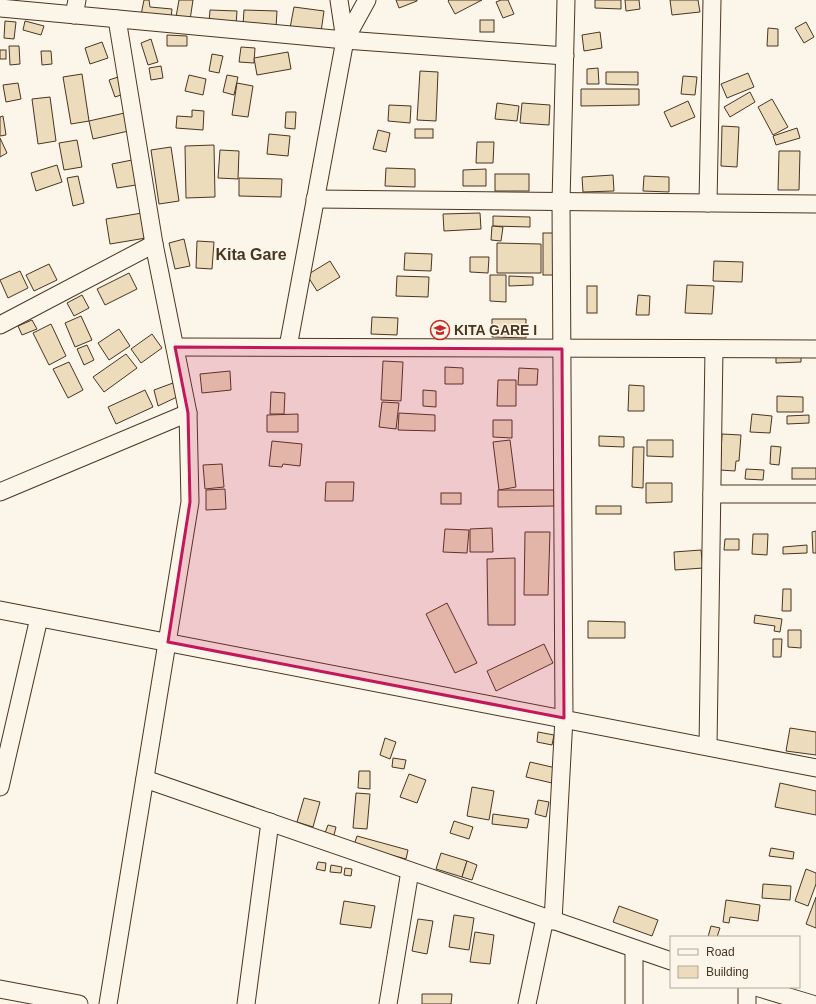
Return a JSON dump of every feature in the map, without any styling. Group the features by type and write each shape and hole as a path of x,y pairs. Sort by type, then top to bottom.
{"street":[{"path":"339,0 345,40"},
{"path":"288,347 345,40 367,0"},
{"path":"527,1004 549,919 564,718 562,202 566,0"},
{"path":"708,203 712,0"},
{"path":"0,8 75,7 117,19 345,40 565,56"},
{"path":"108,1004 190,502 188,413 154,244 117,19"},
{"path":"315,198 816,204"},
{"path":"0,325 154,244"},
{"path":"175,347 816,350"},
{"path":"708,746 714,349"},
{"path":"0,492 188,413"},
{"path":"712,494 816,494"},
{"path":"0,610 816,768"},
{"path":"0,786 3,756 39,618"},
{"path":"145,779 549,919 634,950 670,961"},
{"path":"246,1004 270,822"},
{"path":"388,1004 410,871"},
{"path":"634,950 634,1004"},
{"path":"747,988 747,1004"},
{"path":"759,988 812,1004"},
{"path":"0,989 79,1004"}],"highlighted area":[{"path":"175,347 562,349 564,718 168,642 190,502 188,413"}],"building":[{"path":"144,0 149,0 150,7 172,9 171,18 141,15"},
{"path":"179,0 193,0 190,20 176,17"},
{"path":"396,0 417,0 417,1 399,8"},
{"path":"482,0 455,14 448,1"},
{"path":"508,0 514,14 503,18 496,2"},
{"path":"595,0 621,0 621,9 595,8"},
{"path":"625,0 639,0 640,9 626,11"},
{"path":"670,0 698,0 700,12 672,15"},
{"path":"294,7 324,11 321,32 290,28"},
{"path":"210,10 237,11 236,25 209,23"},
{"path":"244,10 277,11 276,27 243,25"},
{"path":"480,20 494,20 494,32 480,32"},
{"path":"5,21 16,22 14,39 4,38"},
{"path":"25,21 44,26 41,35 23,30"},
{"path":"806,22 814,37 804,43 795,28"},
{"path":"768,28 778,29 778,46 767,46"},
{"path":"600,32 602,48 584,51 582,35"},
{"path":"167,35 187,36 187,46 167,46"},
{"path":"151,39 158,62 148,65 141,43"},
{"path":"102,42 108,58 90,64 85,48"},
{"path":"9,46 19,46 20,64 10,65"},
{"path":"241,47 255,48 254,63 239,62"},
{"path":"0,50 6,50 6,59 0,59"},
{"path":"41,51 51,51 52,64 42,65"},
{"path":"288,52 291,69 257,75 254,58"},
{"path":"212,54 223,56 219,73 209,71"},
{"path":"161,66 163,78 151,80 149,68"},
{"path":"598,68 599,84 587,84 587,69"},
{"path":"420,71 438,72 436,121 417,120"},
{"path":"606,72 638,72 638,85 606,84"},
{"path":"748,73 754,87 727,98 721,84"},
{"path":"82,74 89,121 71,124 63,77"},
{"path":"189,75 206,79 203,95 185,91"},
{"path":"227,75 238,77 234,95 223,92"},
{"path":"683,76 697,77 695,95 681,94"},
{"path":"118,77 124,94 115,97 109,80"},
{"path":"18,83 21,99 6,102 3,85"},
{"path":"237,83 253,86 248,117 232,115"},
{"path":"581,89 639,89 639,105 581,106"},
{"path":"750,92 755,102 730,117 724,107"},
{"path":"50,97 56,141 38,144 32,99"},
{"path":"772,99 788,127 773,135 758,107"},
{"path":"688,101 695,117 671,127 664,112"},
{"path":"497,103 519,106 517,121 495,119"},
{"path":"522,103 550,105 549,125 520,123"},
{"path":"389,105 411,106 410,123 388,121"},
{"path":"192,110 204,111 203,130 176,128 177,116 192,117"},
{"path":"129,112 133,130 93,139 89,121"},
{"path":"286,112 296,112 295,129 285,128"},
{"path":"3,116 6,135 0,136 0,117"},
{"path":"722,126 739,127 737,167 721,166"},
{"path":"797,128 800,138 776,145 773,136"},
{"path":"415,129 433,129 433,138 415,138"},
{"path":"378,130 390,133 386,152 373,149"},
{"path":"269,134 290,136 288,156 267,154"},
{"path":"0,138 7,153 0,157"},
{"path":"77,140 82,167 64,170 59,143"},
{"path":"477,142 494,142 493,163 476,163"},
{"path":"214,145 215,197 186,198 185,146"},
{"path":"171,147 179,201 159,204 151,150"},
{"path":"220,150 239,151 238,179 218,178"},
{"path":"779,151 800,151 799,190 778,190"},
{"path":"132,160 136,185 117,188 112,164"},
{"path":"57,165 62,182 36,191 31,173"},
{"path":"386,168 415,169 415,187 385,186"},
{"path":"486,169 486,186 463,186 463,170"},
{"path":"495,174 529,174 529,191 495,191"},
{"path":"613,175 614,191 583,192 582,177"},
{"path":"78,176 84,203 73,206 67,178"},
{"path":"644,176 669,177 669,192 643,191"},
{"path":"239,178 282,179 281,197 239,196"},
{"path":"142,213 146,238 110,244 106,219"},
{"path":"480,213 481,229 444,231 443,214"},
{"path":"493,216 530,217 530,227 493,226"},
{"path":"492,226 503,227 501,241 491,240"},
{"path":"543,233 556,233 556,275 543,275"},
{"path":"184,239 190,266 175,269 169,243"},
{"path":"197,241 214,242 212,269 196,268"},
{"path":"497,243 541,244 541,273 497,273"},
{"path":"405,253 432,254 431,271 404,270"},
{"path":"470,257 489,257 488,273 470,272"},
{"path":"330,261 340,277 317,291 307,275"},
{"path":"714,261 743,262 742,282 713,281"},
{"path":"49,264 57,280 34,291 26,275"},
{"path":"20,271 28,288 8,298 0,280"},
{"path":"129,273 137,289 105,305 97,289"},
{"path":"490,275 506,275 506,302 490,301"},
{"path":"397,276 429,277 428,297 396,296"},
{"path":"509,276 533,277 533,285 509,286"},
{"path":"687,285 714,286 712,314 685,313"},
{"path":"587,286 597,286 597,313 587,313"},
{"path":"82,295 89,308 74,316 67,303"},
{"path":"638,295 650,296 649,315 636,315"},
{"path":"81,316 92,340 75,347 65,323"},
{"path":"372,317 398,318 397,335 371,334"},
{"path":"492,319 526,319 526,338 492,337"},
{"path":"32,320 37,329 22,335 18,326"},
{"path":"51,324 66,356 49,365 33,333"},
{"path":"119,329 130,346 109,360 98,343"},
{"path":"152,334 162,348 141,363 131,349"},
{"path":"87,345 94,360 84,365 77,349"},
{"path":"126,354 137,368 104,392 93,377"},
{"path":"801,356 801,362 776,363 776,357"},
{"path":"383,361 403,362 401,401 381,400"},
{"path":"69,362 83,390 68,398 53,369"},
{"path":"445,367 463,368 463,384 445,384"},
{"path":"519,368 538,369 537,385 518,385"},
{"path":"230,371 231,390 202,393 200,374"},
{"path":"498,380 516,380 516,406 497,406"},
{"path":"173,383 177,397 158,406 154,390"},
{"path":"629,385 644,386 644,411 628,411"},
{"path":"145,390 153,407 116,424 108,407"},
{"path":"423,390 436,391 436,407 423,406"},
{"path":"271,392 285,393 284,414 270,414"},
{"path":"777,396 803,397 803,412 777,412"},
{"path":"382,402 399,403 396,429 379,427"},
{"path":"399,413 435,415 435,431 398,430"},
{"path":"298,414 298,432 267,432 267,415"},
{"path":"752,414 772,416 770,433 750,432"},
{"path":"809,415 809,423 787,424 787,416"},
{"path":"493,420 512,420 512,438 493,437"},
{"path":"722,434 741,435 739,461 736,461 735,471 720,470"},
{"path":"599,436 624,437 624,447 599,446"},
{"path":"510,440 516,487 499,490 493,442"},
{"path":"647,440 673,440 673,457 647,456"},
{"path":"272,441 302,444 300,466 283,464 282,467 269,466"},
{"path":"771,446 781,447 779,465 770,464"},
{"path":"633,447 644,447 643,488 632,487"},
{"path":"222,464 224,487 205,489 203,465"},
{"path":"792,468 816,468 816,479 792,479"},
{"path":"746,469 764,470 763,480 745,479"},
{"path":"326,482 354,482 353,501 325,501"},
{"path":"646,483 672,483 672,502 646,503"},
{"path":"225,489 226,509 206,510 206,490"},
{"path":"498,490 554,490 554,506 498,507"},
{"path":"441,493 461,493 461,504 441,504"},
{"path":"596,506 621,506 621,514 596,514"},
{"path":"492,528 493,552 470,552 470,529"},
{"path":"445,529 469,530 467,553 443,552"},
{"path":"816,531 816,553 813,553 812,532"},
{"path":"525,532 550,532 548,595 524,595"},
{"path":"753,534 768,534 767,555 752,554"},
{"path":"725,539 739,539 739,550 724,550"},
{"path":"807,545 807,553 783,554 783,547"},
{"path":"701,550 703,568 675,570 674,552"},
{"path":"515,558 515,625 488,625 487,559"},
{"path":"783,589 791,589 791,611 782,611"},
{"path":"447,603 477,663 455,673 426,614"},
{"path":"755,615 782,619 780,632 774,631 775,626 754,623"},
{"path":"588,621 625,622 625,638 588,638"},
{"path":"788,630 801,630 801,648 788,647"},
{"path":"773,639 782,639 781,657 773,657"},
{"path":"544,644 553,663 496,691 487,671"},
{"path":"790,728 816,732 816,755 786,751"},
{"path":"538,732 554,735 552,745 537,742"},
{"path":"385,738 396,742 390,759 380,755"},
{"path":"393,758 406,760 404,769 392,767"},
{"path":"530,762 556,768 552,783 526,777"},
{"path":"359,771 370,771 370,789 358,788"},
{"path":"409,774 426,780 417,803 400,797"},
{"path":"780,783 816,791 816,815 775,807"},
{"path":"472,787 494,791 489,820 467,816"},
{"path":"356,793 370,794 367,829 353,828"},
{"path":"304,798 320,802 313,827 297,822"},
{"path":"538,800 549,802 546,817 535,814"},
{"path":"493,814 529,819 527,828 492,824"},
{"path":"454,821 473,827 469,839 450,833"},
{"path":"328,825 336,827 334,835 325,833"},
{"path":"357,836 408,850 406,859 354,845"},
{"path":"771,848 794,852 793,859 769,856"},
{"path":"441,853 467,861 462,877 436,869"},
{"path":"467,861 477,865 472,880 462,877"},
{"path":"318,862 326,863 325,871 316,869"},
{"path":"331,865 342,867 341,873 330,872"},
{"path":"345,868 352,869 351,876 344,875"},
{"path":"806,869 816,873 816,884 808,906 795,901"},
{"path":"763,884 791,886 790,900 762,898"},
{"path":"816,897 816,928 806,924"},
{"path":"726,900 760,905 758,921 730,917 729,923 723,922"},
{"path":"344,901 375,906 371,928 340,924"},
{"path":"619,906 658,920 652,936 613,922"},
{"path":"454,915 474,918 469,950 449,947"},
{"path":"418,919 433,921 427,954 412,951"},
{"path":"711,926 720,928 717,936 708,936"},
{"path":"475,932 494,935 490,964 470,962"},
{"path":"422,994 452,994 451,1004 422,1004"}],"place":[{"name":"KITA GARE I","path":"440,330"}],"district":[{"name":"Kita Gare","path":"251,254"}]}
